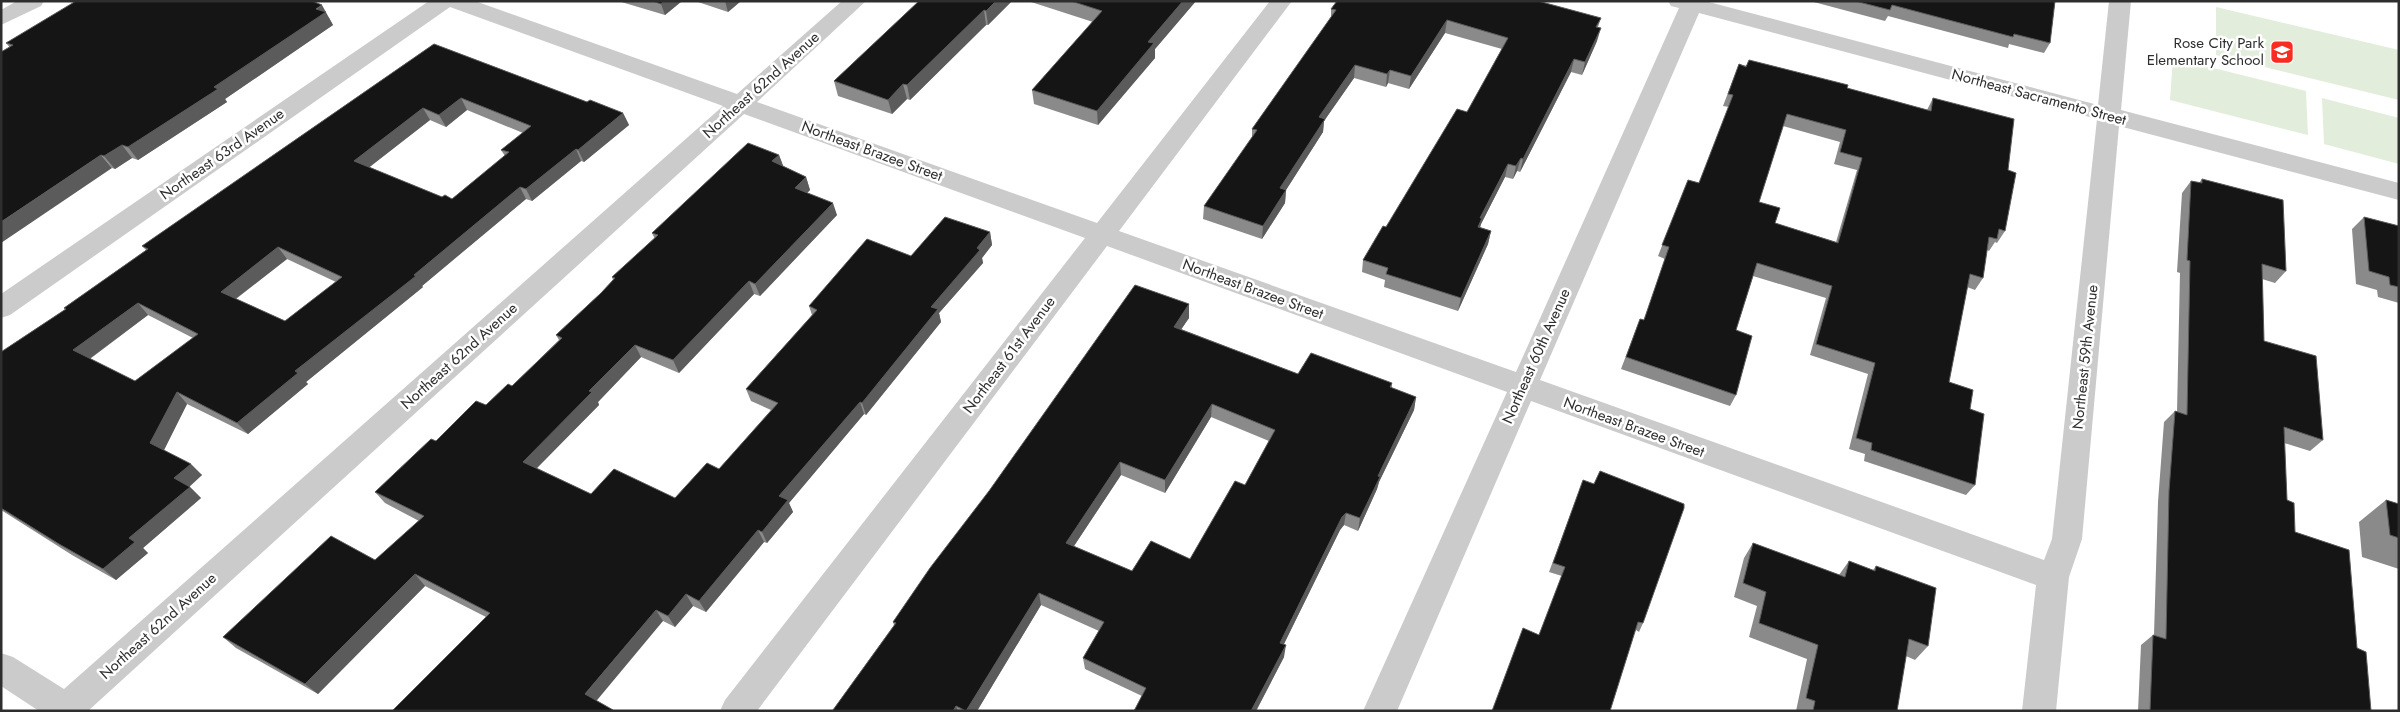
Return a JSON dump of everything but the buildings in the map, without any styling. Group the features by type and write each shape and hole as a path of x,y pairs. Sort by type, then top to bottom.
{"street":[{"path":"1,19 33,1"},
{"name":"Northeast 63rd Avenue","path":"1,308 444,1"},
{"name":"Northeast Brazee Street","path":"454,1 2052,577"},
{"name":"Northeast 62nd Avenue","path":"66,710 855,1"},
{"name":"Northeast 61st Avenue","path":"737,711 1281,1"},
{"name":"Northeast 59th Avenue","path":"2039,711 2052,577 2067,540 2120,1"},
{"name":"Northeast Sacramento Street","path":"1688,2 2399,192"},
{"name":"Northeast 60th Avenue","path":"1380,711 1688,2"},
{"path":"1,668 66,710"}],"green space":[{"path":"2216,7 2399,50 2399,100 2216,55"},
{"path":"2173,58 2306,91 2308,135 2170,100"},
{"path":"2322,98 2399,118 2399,164 2324,144"}],"place":[{"name":"Rose City Park Elementary School","path":"2282,52"}]}
